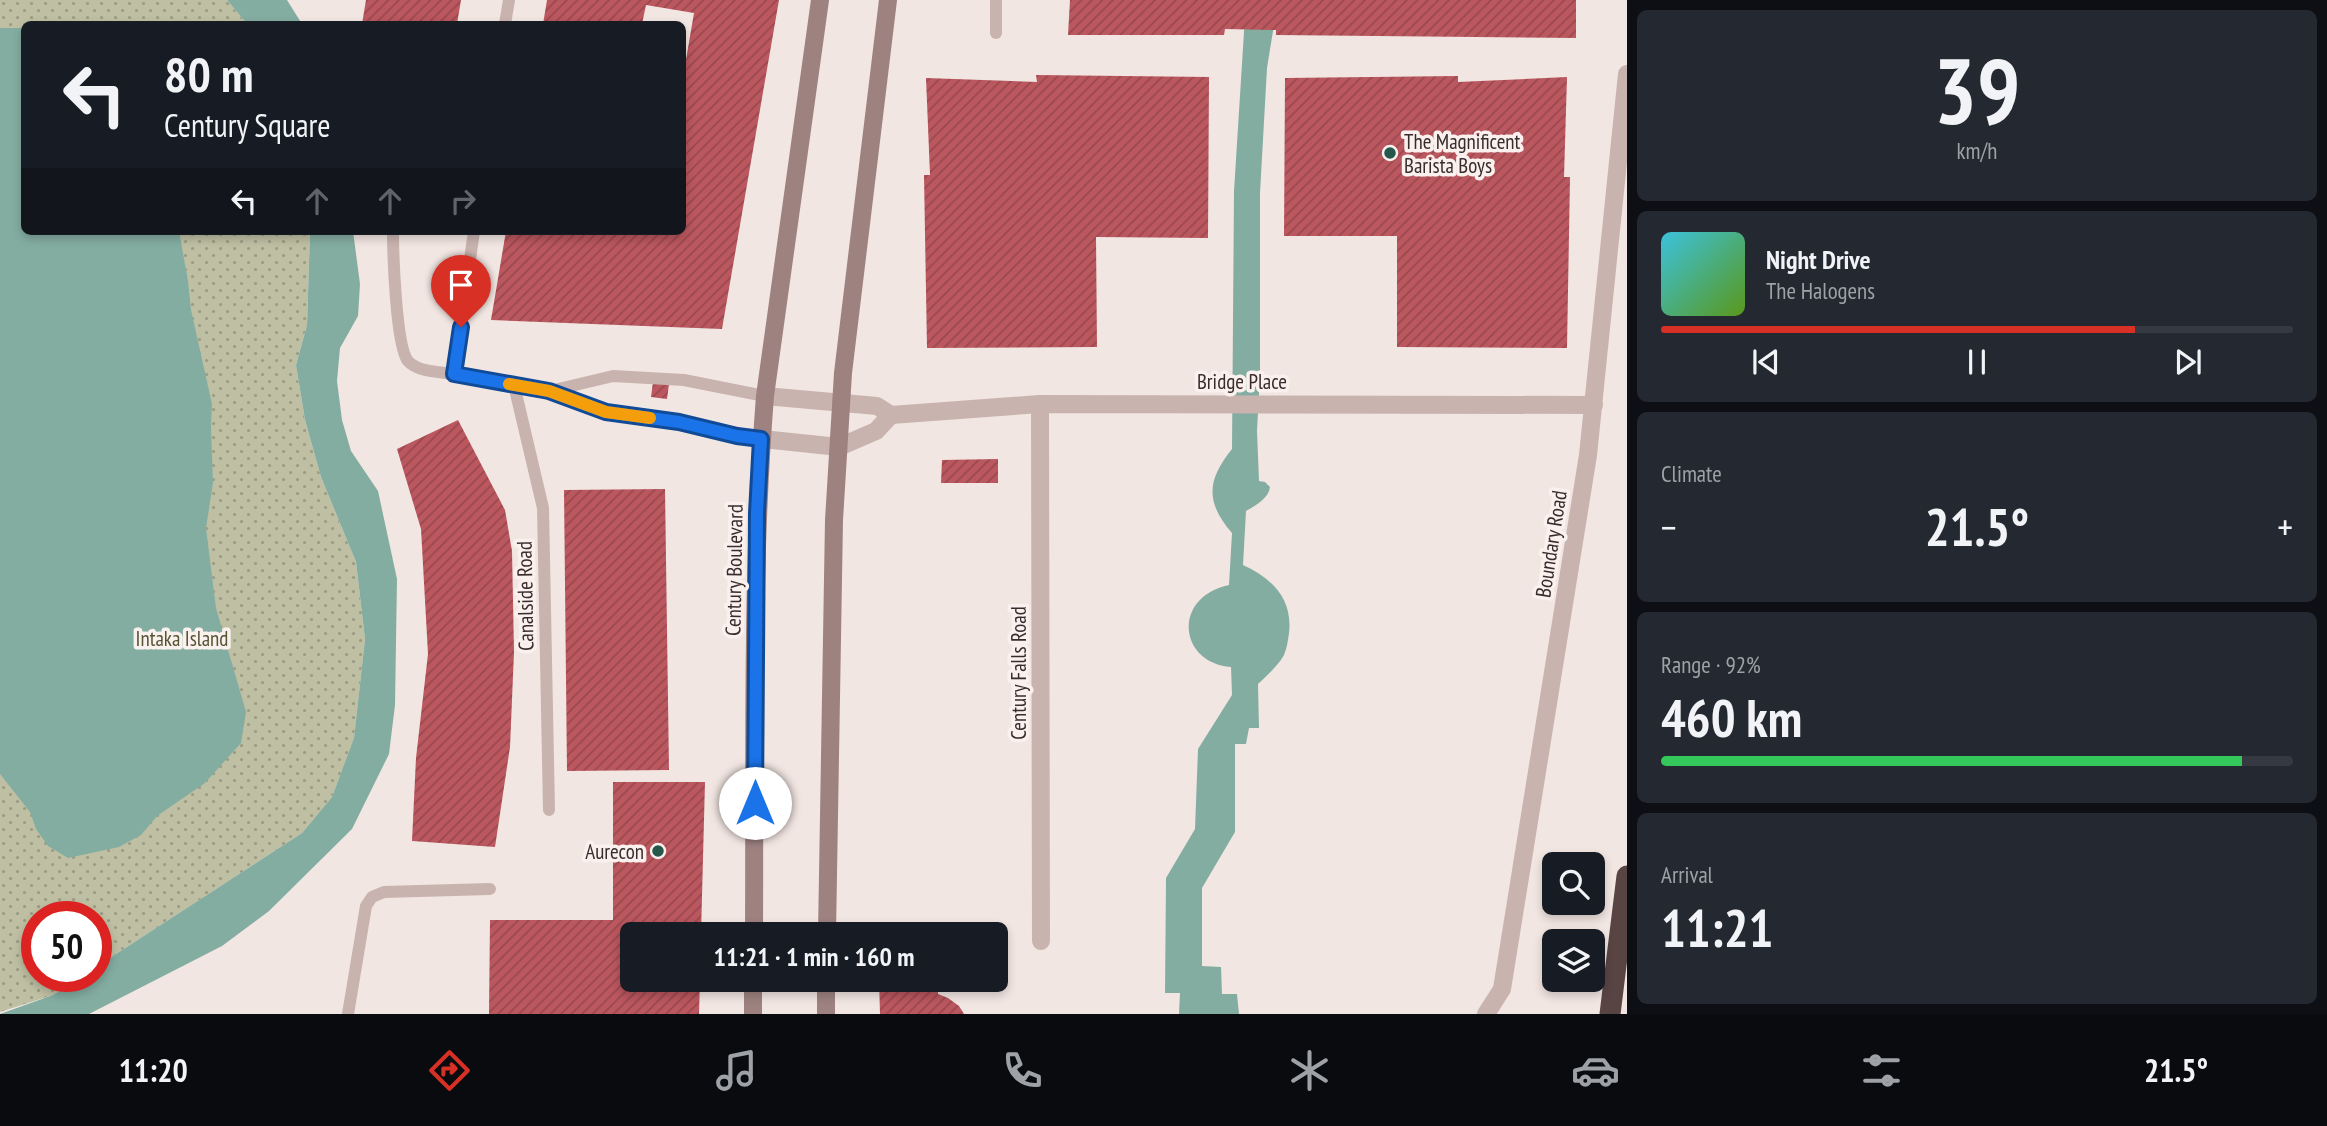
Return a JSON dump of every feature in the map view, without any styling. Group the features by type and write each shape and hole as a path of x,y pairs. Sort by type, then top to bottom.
{"highway":[{"path":"1610,1014 1627,876"}],"main road":[{"name":"Century Boulevard","path":"754,922 757,513 761,439 820,0"},
{"path":"827,922 834,520 844,373 888,0"},
{"path":"753,992 753,1014"},
{"path":"826,992 826,1014"}],"street":[{"name":"Boundary Road","path":"1486,1014 1502,989 1588,455 1627,74"},
{"name":"Bridge Place","path":"765,396 877,406 891,415 1040,404 1594,405"},
{"name":"Century Falls Road","path":"1040,404 1041,941"},
{"path":"761,439 839,447 877,431 891,415"}],"lane":[{"path":"506,21 509,0"},
{"path":"996,0 996,33"},
{"path":"393,235 394,280 404,355 415,367 549,391 606,412 679,422 761,439"},
{"path":"454,374 473,235"},
{"path":"549,391 613,376 684,380 765,396"},
{"name":"Canalside Road","path":"514,385 543,508 549,810"},
{"path":"348,1014 366,906 372,897 384,892 490,889"}],"green space":[{"name":"Intaka Island","path":"0,0 227,0 244,21 21,21 21,235 310,235 307,325 296,365 305,420 321,477 356,562 365,639 354,739 332,797 302,833 112,957 112,901 21,901 21,992 58,992 0,1012"}],"water":[{"path":"227,0 287,0 300,21 244,21"},
{"path":"1246,0 1278,0 1267,68 1260,193 1260,373 1257,431 1259,481 1270,487 1264,498 1246,511 1243,565 1263,576 1278,591 1288,610 1289,633 1284,655 1258,684 1259,728 1249,728 1246,744 1235,744 1235,832 1202,888 1202,966 1221,967 1222,994 1237,994 1239,1014 1179,1014 1180,993 1165,993 1166,878 1195,829 1198,749 1232,695 1231,667 1213,663 1200,654 1192,642 1189,629 1191,615 1198,602 1211,592 1229,585 1232,533 1217,511 1212,491 1218,471 1232,449 1234,191"},
{"path":"0,28 21,28 21,235 180,235 191,310 212,404 213,483 206,528 216,608 246,712 241,743 205,783 157,816 141,835 119,847 68,858 48,846 36,829 30,812 0,774"},
{"path":"310,235 354,235 360,284 358,316 340,348 337,381 342,420 351,451 378,491 397,579 395,705 389,754 352,829 269,911 222,946 89,1014 0,1014 58,992 112,992 112,957 302,833 332,797 354,738 365,639 356,562 321,477 305,420 296,365 307,325"}],"building":[{"path":"366,0 461,0 458,21 362,21"},
{"path":"547,0 779,0 722,329 491,320 505,235 686,235 686,60 694,13 646,5 643,21 544,21"},
{"path":"1070,0 1576,0 1576,38 1276,35 1276,30 1225,29 1224,35 1068,35"},
{"path":"1036,75 1209,77 1208,238 1096,237 1097,347 927,348 924,175 930,175 926,78 1037,82"},
{"path":"1458,76 1458,82 1567,77 1564,177 1570,177 1567,348 1397,347 1397,236 1284,236 1285,78"},
{"path":"653,382 669,384 667,399 651,397"},
{"path":"458,420 505,510 512,551 514,652 510,747 495,847 412,841 416,758 428,654 421,529 397,449"},
{"path":"998,459 998,483 941,483 942,460"},
{"path":"665,489 669,770 567,771 564,490"},
{"name":"Aurecon","path":"613,782 705,782 701,922 620,922 620,992 700,992 699,1014 489,1014 490,920 613,920"},
{"path":"879,992 938,992 959,1006 964,1014 880,1014"}],"slow traffic":[{"path":"509,384 549,391 606,412 650,418"}],"place":[{"name":"The Magnificent Barista Boys","path":"1390,153"},
{"name":"Aurecon","path":"658,851"}],"route":[{"path":"461,327 454,374 549,391 606,412 679,422 761,439 757,513 755,803"}]}
